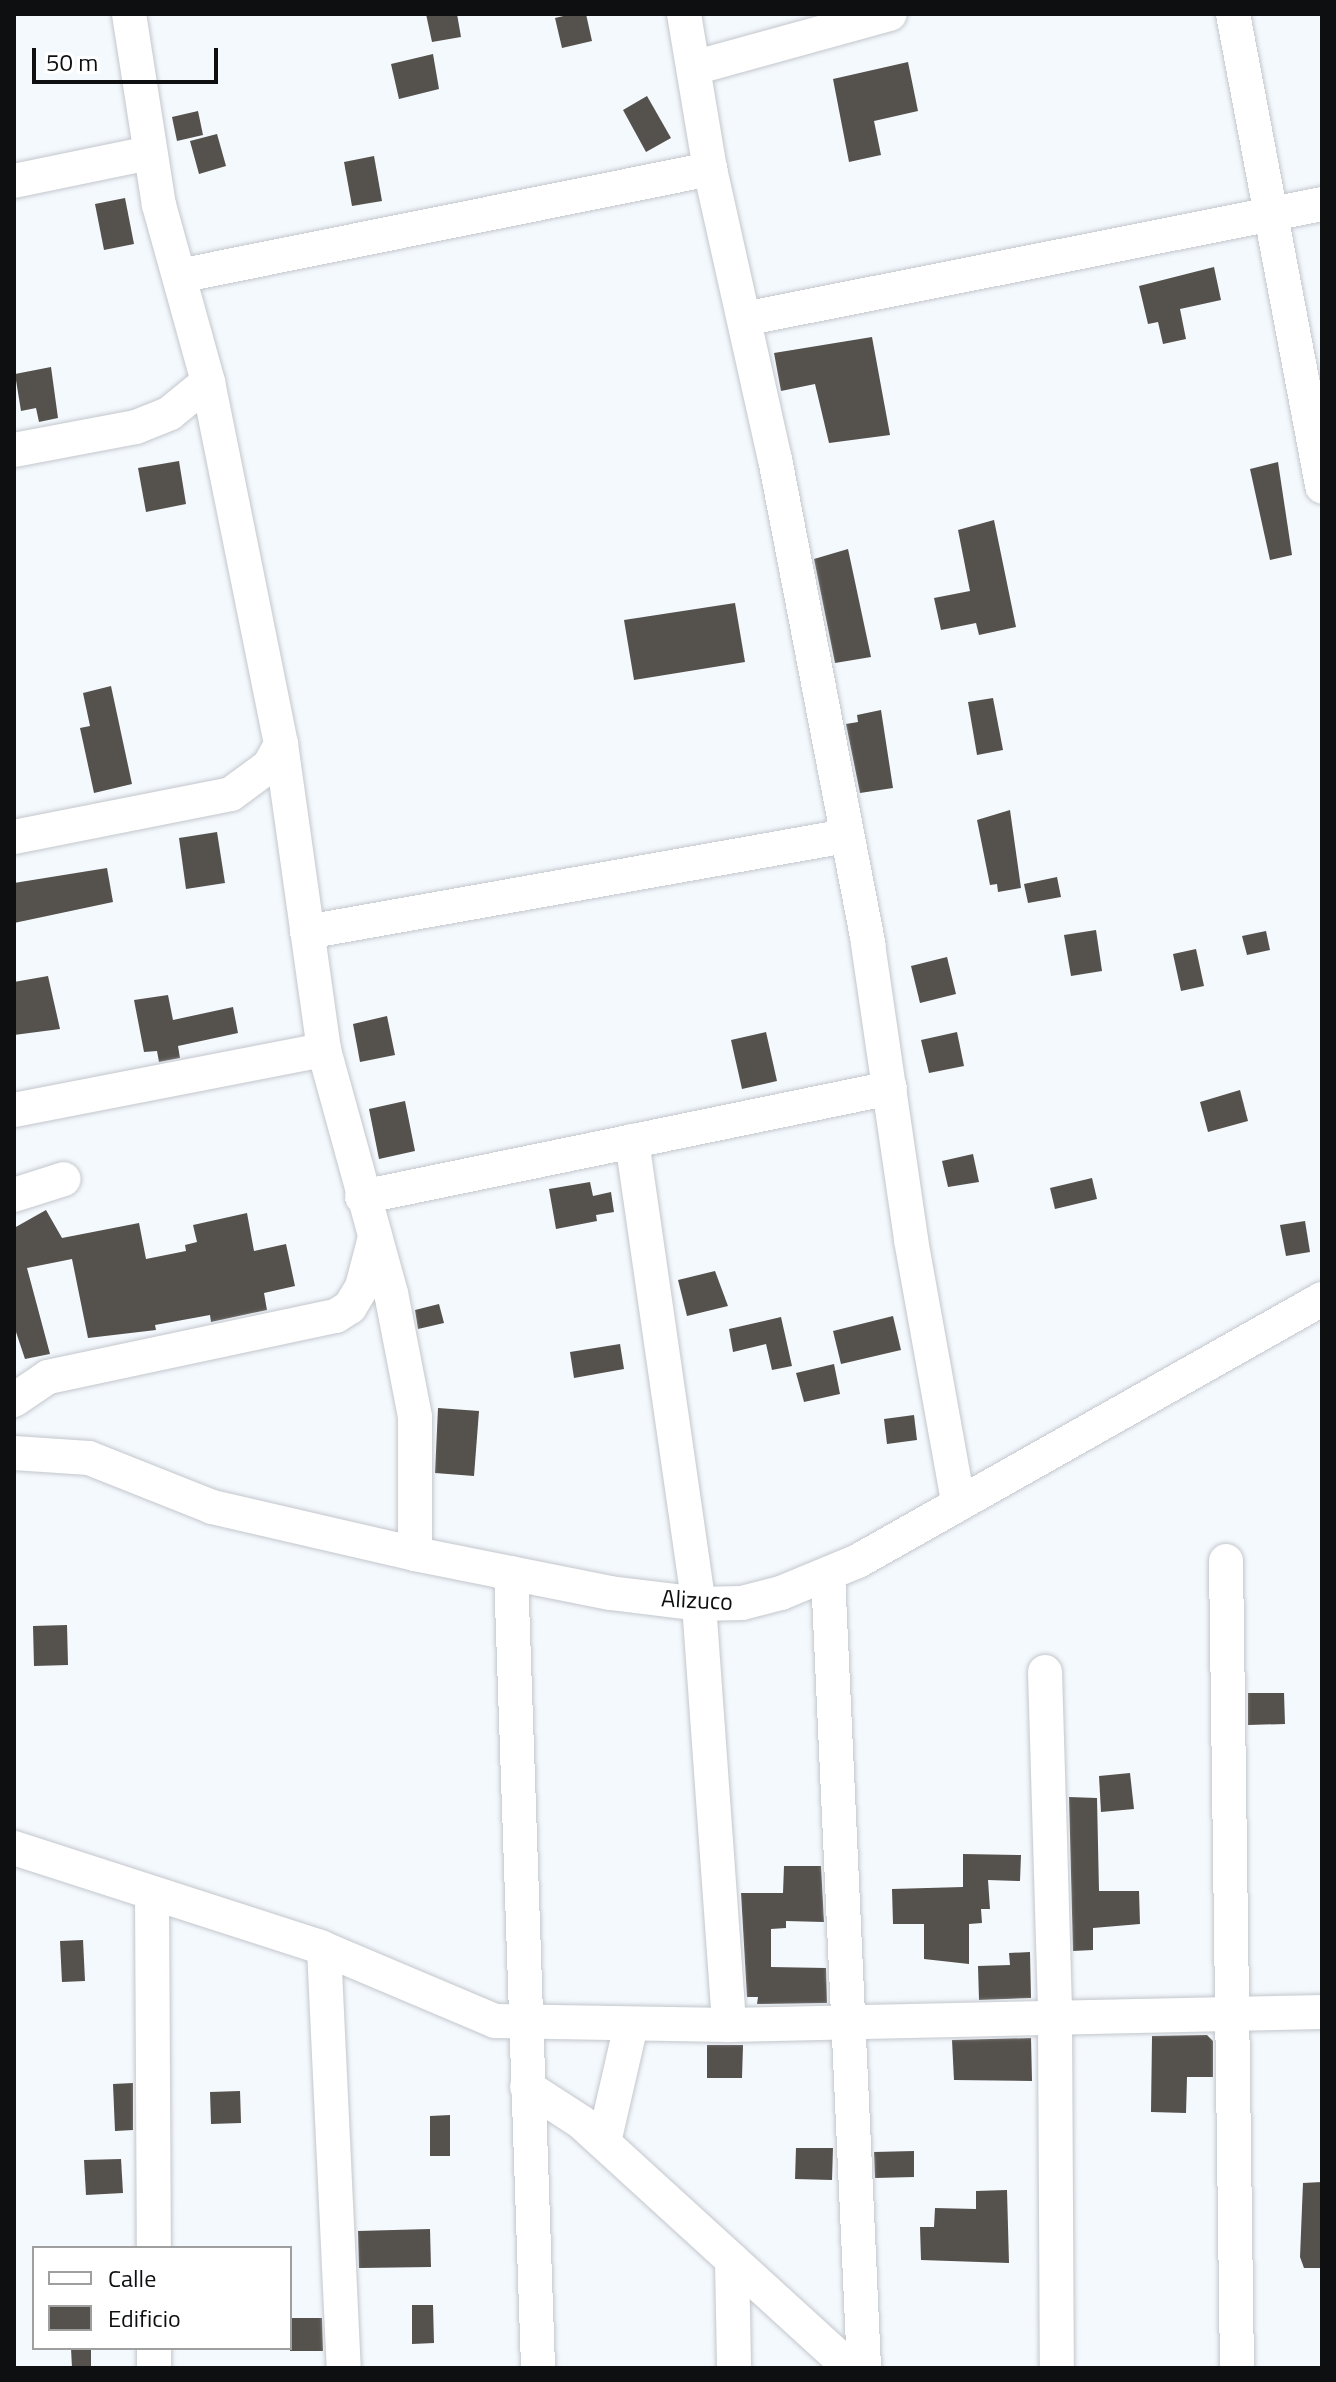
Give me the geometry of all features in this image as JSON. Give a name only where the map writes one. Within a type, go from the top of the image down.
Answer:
[{"type":"street","points":[[129,14],[149,153],[208,382],[281,744],[324,1050],[375,1237],[415,1417],[415,1554]]},
{"type":"street","points":[[684,14],[697,67],[710,169],[744,319],[846,836],[890,1088],[911,1240],[958,1501]]},
{"type":"street","points":[[697,67],[890,14]]},
{"type":"street","points":[[1233,14],[1322,487]]},
{"type":"street","points":[[14,181],[149,153]]},
{"type":"street","points":[[179,276],[710,169]]},
{"type":"street","points":[[744,319],[1322,204]]},
{"type":"street","points":[[14,450],[136,427],[181,406],[208,382]]},
{"type":"street","points":[[14,837],[231,794],[269,766],[281,744]]},
{"type":"street","points":[[307,932],[846,836]]},
{"type":"street","points":[[14,1110],[324,1050]]},
{"type":"street","points":[[362,1197],[890,1088]]},
{"type":"street","points":[[632,1141],[699,1604],[729,2025]]},
{"type":"street","points":[[14,1195],[64,1179]]},
{"type":"street","points":[[14,1400],[48,1377],[336,1316],[350,1307],[362,1287],[375,1237]]},
{"type":"street","name":"Alizuco","points":[[14,1453],[89,1458],[212,1507],[415,1554],[699,1604],[742,1603],[828,1574],[1322,1299]]},
{"type":"street","points":[[1226,1561],[1237,2368]]},
{"type":"street","points":[[511,1573],[538,2368]]},
{"type":"street","points":[[828,1574],[864,2368]]},
{"type":"street","points":[[1045,1672],[1055,2017],[1057,2368]]},
{"type":"street","points":[[14,1848],[324,1949],[462,2011],[525,2024],[729,2025],[848,2018],[1233,2017],[1322,2012]]},
{"type":"street","points":[[152,1893],[154,2246]]},
{"type":"street","points":[[324,1949],[344,2368]]},
{"type":"street","points":[[604,2142],[631,2025]]},
{"type":"street","points":[[527,2087],[604,2142],[850,2368]]},
{"type":"street","points":[[732,2260],[734,2368]]},
{"type":"building","points":[[426,14],[457,14],[461,37],[432,42]]},
{"type":"building","points":[[586,14],[592,41],[562,48],[555,18]]},
{"type":"building","points":[[433,54],[439,89],[399,99],[391,64]]},
{"type":"building","points":[[908,62],[918,111],[874,121],[881,155],[849,162],[833,79]]},
{"type":"building","points":[[647,96],[671,138],[646,152],[623,110]]},
{"type":"building","points":[[198,111],[203,135],[177,141],[172,117]]},
{"type":"building","points":[[217,134],[226,166],[199,174],[190,141]]},
{"type":"building","points":[[374,156],[382,201],[352,206],[344,162]]},
{"type":"building","points":[[125,198],[134,244],[104,250],[95,204]]},
{"type":"building","points":[[1214,267],[1221,300],[1180,309],[1186,339],[1163,344],[1158,322],[1148,324],[1139,286]]},
{"type":"building","points":[[872,337],[890,435],[829,443],[815,384],[781,391],[774,353]]},
{"type":"building","points":[[51,367],[58,418],[39,422],[36,408],[21,411],[15,374]]},
{"type":"building","points":[[179,461],[186,504],[146,512],[138,468]]},
{"type":"building","points":[[1278,462],[1292,555],[1270,560],[1250,469]]},
{"type":"building","points":[[994,520],[1016,627],[979,635],[976,623],[941,630],[934,598],[970,591],[958,530]]},
{"type":"building","points":[[848,549],[871,657],[835,663],[814,559]]},
{"type":"building","points":[[735,603],[745,662],[634,680],[624,620]]},
{"type":"building","points":[[111,686],[132,784],[94,793],[80,728],[90,726],[83,693]]},
{"type":"building","points":[[993,698],[1003,750],[977,755],[968,702]]},
{"type":"building","points":[[881,710],[893,788],[860,793],[846,724],[858,722],[857,715]]},
{"type":"building","points":[[1010,810],[1021,888],[998,892],[997,884],[990,885],[977,820]]},
{"type":"building","points":[[217,832],[225,883],[186,889],[179,838]]},
{"type":"building","points":[[107,868],[113,902],[14,923],[14,883]]},
{"type":"building","points":[[1057,877],[1061,897],[1028,903],[1024,884]]},
{"type":"building","points":[[1096,930],[1102,971],[1071,976],[1064,935]]},
{"type":"building","points":[[1266,931],[1270,950],[1247,955],[1242,936]]},
{"type":"building","points":[[1196,949],[1204,986],[1181,991],[1173,954]]},
{"type":"building","points":[[947,957],[956,994],[920,1003],[911,966]]},
{"type":"building","points":[[48,976],[60,1029],[14,1035],[14,982]]},
{"type":"building","points":[[168,995],[173,1020],[233,1007],[238,1033],[178,1046],[180,1058],[159,1062],[157,1051],[144,1052],[134,1000]]},
{"type":"building","points":[[387,1016],[395,1055],[360,1062],[353,1024]]},
{"type":"building","points":[[766,1032],[777,1081],[742,1089],[731,1040]]},
{"type":"building","points":[[957,1032],[964,1066],[929,1073],[921,1040]]},
{"type":"building","points":[[1240,1090],[1248,1121],[1208,1132],[1200,1102]]},
{"type":"building","points":[[405,1101],[415,1151],[379,1159],[369,1109]]},
{"type":"building","points":[[973,1154],[979,1182],[948,1187],[942,1161]]},
{"type":"building","points":[[1092,1178],[1097,1199],[1055,1209],[1050,1188]]},
{"type":"building","points":[[590,1182],[593,1196],[611,1192],[614,1212],[596,1215],[597,1221],[556,1229],[549,1189]]},
{"type":"building","points":[[46,1210],[62,1238],[139,1223],[146,1259],[186,1251],[185,1245],[197,1242],[193,1225],[247,1213],[254,1251],[286,1244],[295,1286],[264,1293],[267,1310],[211,1322],[210,1315],[155,1325],[156,1330],[88,1338],[72,1259],[27,1268],[50,1354],[25,1359],[14,1326],[14,1228]]},
{"type":"building","points":[[1305,1221],[1310,1252],[1286,1256],[1280,1225]]},
{"type":"building","points":[[715,1271],[728,1306],[687,1316],[678,1280]]},
{"type":"building","points":[[439,1304],[444,1323],[418,1329],[415,1310]]},
{"type":"building","points":[[893,1316],[901,1350],[841,1364],[833,1331]]},
{"type":"building","points":[[781,1317],[792,1366],[772,1370],[766,1344],[733,1352],[729,1329]]},
{"type":"building","points":[[620,1344],[624,1369],[574,1378],[570,1352]]},
{"type":"building","points":[[834,1364],[840,1394],[804,1402],[796,1373]]},
{"type":"building","points":[[438,1408],[479,1411],[474,1476],[435,1473]]},
{"type":"building","points":[[914,1415],[917,1440],[887,1444],[884,1419]]},
{"type":"building","points":[[67,1625],[68,1665],[34,1666],[33,1626]]},
{"type":"building","points":[[1248,1693],[1284,1693],[1285,1724],[1248,1725]]},
{"type":"building","points":[[1130,1773],[1134,1809],[1101,1812],[1099,1776]]},
{"type":"building","points":[[1069,1797],[1097,1798],[1099,1891],[1139,1891],[1140,1924],[1093,1928],[1093,1950],[1073,1951]]},
{"type":"building","points":[[963,1854],[1021,1855],[1020,1881],[988,1880],[990,1909],[981,1909],[982,1923],[969,1924],[969,1964],[924,1959],[924,1924],[893,1924],[892,1889],[963,1887]]},
{"type":"building","points":[[784,1866],[821,1866],[824,1922],[786,1921],[786,1928],[771,1929],[771,1967],[826,1968],[827,2003],[757,2004],[758,1997],[747,1997],[741,1893],[783,1893]]},
{"type":"building","points":[[83,1940],[85,1981],[62,1982],[60,1941]]},
{"type":"building","points":[[1030,1952],[1031,1998],[979,2000],[978,1966],[1010,1965],[1009,1953]]},
{"type":"building","points":[[1207,2035],[1213,2041],[1213,2077],[1187,2077],[1186,2113],[1151,2112],[1152,2036]]},
{"type":"building","points":[[1031,2038],[1032,2081],[954,2080],[952,2040]]},
{"type":"building","points":[[707,2045],[743,2045],[742,2078],[707,2078]]},
{"type":"building","points":[[133,2083],[133,2130],[115,2131],[113,2084]]},
{"type":"building","points":[[240,2091],[241,2123],[211,2124],[210,2092]]},
{"type":"building","points":[[450,2115],[450,2156],[430,2156],[430,2116]]},
{"type":"building","points":[[796,2148],[833,2148],[832,2180],[795,2179]]},
{"type":"building","points":[[914,2151],[914,2177],[875,2178],[874,2152]]},
{"type":"building","points":[[121,2159],[123,2193],[86,2195],[84,2160]]},
{"type":"building","points":[[1322,2182],[1322,2268],[1304,2268],[1300,2257],[1303,2183]]},
{"type":"building","points":[[1007,2190],[1009,2263],[921,2260],[920,2227],[934,2227],[935,2208],[976,2209],[976,2191]]},
{"type":"building","points":[[430,2229],[431,2267],[359,2268],[358,2231]]},
{"type":"building","points":[[412,2305],[433,2305],[434,2343],[412,2344]]},
{"type":"building","points":[[292,2318],[322,2318],[323,2351],[290,2351]]},
{"type":"building","points":[[71,2350],[91,2350],[91,2368],[72,2368]]}]
